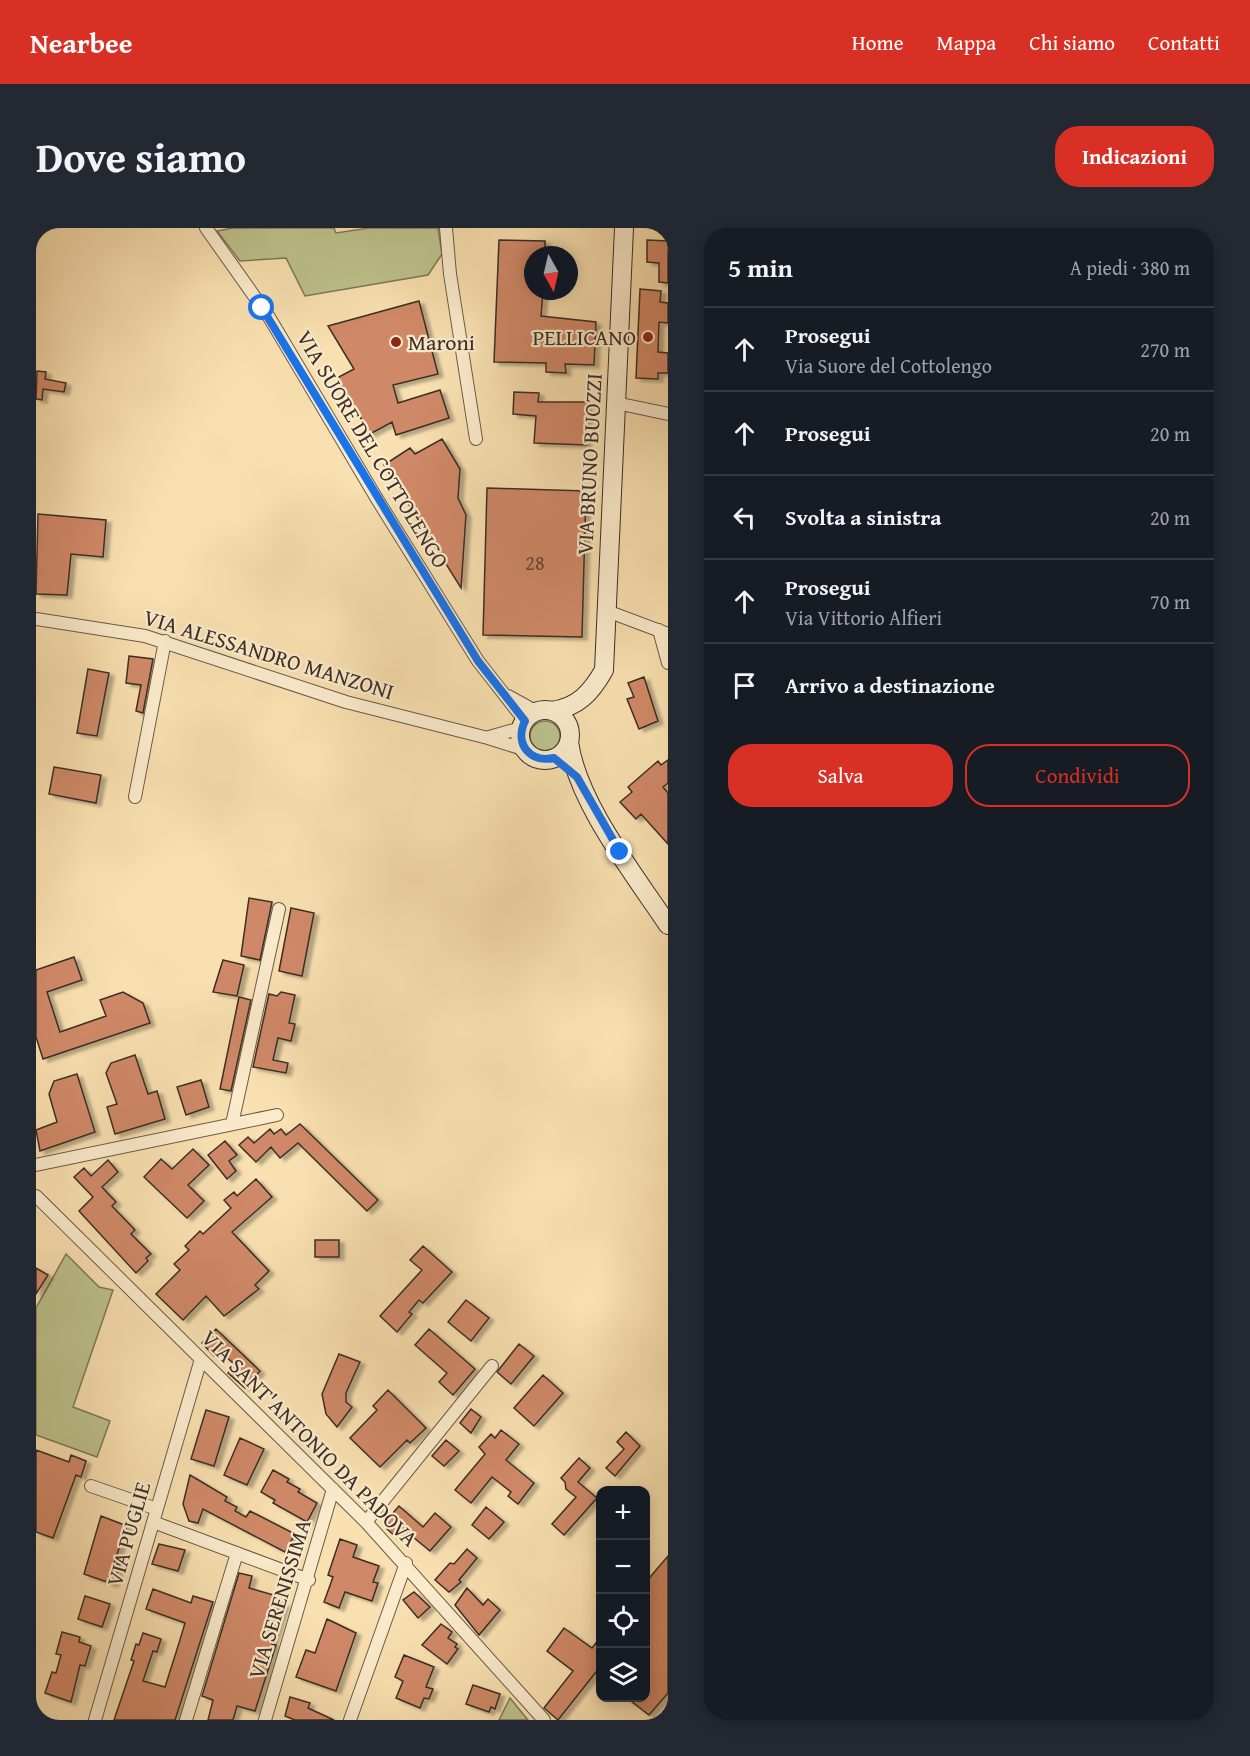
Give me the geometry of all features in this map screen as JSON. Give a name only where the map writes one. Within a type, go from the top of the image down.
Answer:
[{"type":"street","name":"VIA SUORE DEL COTTOLENGO","points":[[206,228],[269,317],[377,500],[478,661],[502,693],[534,718]]},
{"type":"street","points":[[446,228],[450,274],[476,439]]},
{"type":"street","name":"VIA BRUNO BUOZZI","points":[[570,738],[586,696],[604,670],[624,228]]},
{"type":"street","points":[[616,403],[668,414]]},
{"type":"street","points":[[607,611],[663,632],[668,663]]},
{"type":"street","name":"VIA ALESSANDRO MANZONI","points":[[36,619],[125,631],[165,641],[346,702],[488,738],[526,750]]},
{"type":"street","points":[[135,797],[165,641]]},
{"type":"street","name":"VIA BRUNO BUOZZI","points":[[534,718],[574,705],[586,696]]},
{"type":"street","points":[[570,738],[561,754],[554,758],[538,759],[522,744],[534,718],[565,720],[570,738],[577,777],[620,852],[668,925]]},
{"type":"street","name":"VIA ALESSANDRO MANZONI","points":[[488,738],[512,733],[534,718]]},
{"type":"street","points":[[554,758],[577,777]]},
{"type":"street","points":[[232,1124],[279,909]]},
{"type":"street","points":[[36,1165],[278,1115]]},
{"type":"street","name":"VIA SANT'ANTONIO DA PADOVA","points":[[36,1196],[406,1563],[544,1720]]},
{"type":"street","name":"VIA PUGLIE","points":[[95,1720],[201,1359]]},
{"type":"street","points":[[366,1522],[492,1366]]},
{"type":"street","points":[[92,1486],[157,1509]]},
{"type":"street","name":"VIA SERENISSIMA","points":[[265,1720],[309,1580],[333,1489]]},
{"type":"street","points":[[153,1522],[309,1580]]},
{"type":"street","points":[[186,1720],[237,1553]]},
{"type":"street","points":[[350,1720],[406,1563]]},
{"type":"green space","points":[[233,228],[334,228],[336,233],[369,228],[438,228],[442,254],[428,275],[305,296],[286,258],[240,261],[217,231]]},
{"type":"green space","points":[[545,721],[555,726],[560,736],[555,746],[545,751],[535,746],[530,736],[535,726]]},
{"type":"green space","points":[[66,1254],[99,1287],[113,1290],[73,1407],[110,1421],[97,1457],[36,1435],[36,1308]]},
{"type":"green space","points":[[510,1698],[528,1720],[499,1720]]},
{"type":"building","points":[[499,240],[545,241],[545,246],[524,246],[524,300],[542,300],[541,316],[596,322],[594,365],[565,364],[566,373],[546,372],[546,363],[494,362]]},
{"type":"building","name":"PELLICANO","points":[[647,240],[668,241],[668,283],[659,282],[659,263],[647,262]]},
{"type":"building","name":"PELLICANO","points":[[640,289],[661,291],[660,302],[668,303],[668,323],[659,322],[658,352],[668,353],[668,373],[658,373],[658,379],[636,378]]},
{"type":"building","points":[[419,301],[438,374],[393,385],[398,403],[440,390],[449,418],[396,435],[392,422],[370,434],[337,378],[354,369],[328,326]]},
{"type":"building","points":[[37,371],[46,372],[45,379],[66,383],[64,392],[43,389],[42,400],[36,399]]},
{"type":"building","points":[[514,392],[539,393],[538,402],[587,402],[586,445],[534,443],[536,416],[513,414]]},
{"type":"building","points":[[442,439],[460,469],[458,498],[466,515],[461,588],[384,465],[410,448],[415,454]]},
{"type":"building","points":[[487,488],[586,491],[582,637],[483,635]]},
{"type":"building","points":[[38,514],[106,520],[103,557],[71,554],[67,595],[36,594]]},
{"type":"building","points":[[129,656],[153,659],[143,713],[136,711],[141,685],[126,683]]},
{"type":"building","points":[[88,669],[109,673],[97,736],[77,733]]},
{"type":"building","points":[[644,677],[658,721],[639,729],[627,699],[634,697],[628,683]]},
{"type":"building","points":[[668,760],[668,783],[663,787],[668,793],[668,844],[641,814],[636,819],[620,802],[632,792],[628,787],[658,761],[661,765]]},
{"type":"building","points":[[54,767],[101,775],[96,803],[49,794]]},
{"type":"building","points":[[249,898],[272,902],[260,960],[241,956]]},
{"type":"building","points":[[291,908],[314,913],[302,976],[279,971]]},
{"type":"building","points":[[74,957],[82,980],[47,992],[60,1032],[106,1016],[100,1000],[123,992],[143,1003],[150,1023],[43,1059],[36,1037],[36,970]]},
{"type":"building","points":[[223,960],[244,965],[237,996],[213,992]]},
{"type":"building","points":[[281,992],[295,995],[289,1023],[295,1024],[291,1041],[278,1038],[273,1060],[288,1063],[286,1073],[253,1067],[269,994],[277,996]]},
{"type":"building","points":[[239,997],[251,1000],[231,1091],[220,1089]]},
{"type":"building","points":[[135,1055],[148,1094],[157,1091],[165,1119],[115,1134],[107,1107],[117,1104],[106,1073],[111,1063]]},
{"type":"building","points":[[77,1074],[95,1132],[40,1151],[36,1130],[57,1122],[49,1094],[54,1081]]},
{"type":"building","points":[[201,1080],[209,1107],[186,1115],[177,1087]]},
{"type":"building","points":[[300,1124],[378,1200],[367,1211],[298,1143],[280,1158],[271,1147],[256,1162],[239,1145],[248,1137],[254,1143],[270,1129],[274,1134],[281,1129],[286,1135]]},
{"type":"building","points":[[225,1141],[237,1155],[229,1161],[236,1171],[227,1179],[208,1155]]},
{"type":"building","points":[[193,1149],[209,1165],[188,1185],[204,1201],[187,1218],[144,1177],[161,1159],[172,1169]]},
{"type":"building","points":[[108,1160],[118,1172],[102,1187],[116,1202],[112,1206],[135,1230],[131,1234],[151,1254],[146,1258],[148,1261],[136,1273],[79,1211],[93,1197],[74,1177],[84,1168],[91,1176]]},
{"type":"building","points":[[256,1179],[272,1197],[232,1232],[269,1271],[255,1285],[259,1289],[224,1316],[206,1296],[183,1320],[156,1294],[180,1270],[174,1264],[189,1250],[185,1246],[200,1231],[203,1234],[231,1208],[224,1200],[234,1192],[237,1196]]},
{"type":"building","points":[[315,1240],[339,1240],[339,1257],[315,1257]]},
{"type":"building","points":[[423,1246],[452,1272],[423,1303],[419,1300],[409,1312],[412,1314],[397,1332],[380,1316],[422,1270],[410,1260]]},
{"type":"building","points":[[36,1268],[48,1275],[36,1294]]},
{"type":"building","points":[[466,1300],[489,1318],[471,1341],[448,1322]]},
{"type":"building","points":[[216,1329],[260,1371],[245,1388],[228,1373],[235,1365],[220,1351],[214,1356],[202,1343]]},
{"type":"building","points":[[429,1329],[475,1369],[453,1395],[439,1382],[447,1373],[415,1345]]},
{"type":"building","points":[[519,1344],[534,1356],[511,1384],[497,1372]]},
{"type":"building","points":[[339,1354],[360,1362],[346,1393],[346,1402],[352,1407],[337,1427],[326,1414],[322,1394]]},
{"type":"building","points":[[543,1375],[563,1393],[534,1426],[514,1408]]},
{"type":"building","points":[[388,1390],[426,1428],[410,1443],[407,1440],[380,1467],[350,1438],[377,1410],[373,1406]]},
{"type":"building","points":[[471,1409],[481,1417],[471,1433],[460,1423]]},
{"type":"building","points":[[206,1410],[229,1417],[214,1466],[191,1459]]},
{"type":"building","points":[[501,1430],[519,1444],[506,1460],[534,1483],[518,1504],[508,1496],[511,1492],[492,1477],[471,1503],[455,1490],[485,1454],[479,1447],[491,1434],[495,1438]]},
{"type":"building","points":[[626,1432],[640,1446],[615,1476],[606,1468],[624,1449],[617,1442]]},
{"type":"building","points":[[240,1438],[264,1449],[247,1485],[224,1475]]},
{"type":"building","points":[[446,1440],[459,1451],[444,1466],[432,1456]]},
{"type":"building","points":[[36,1450],[69,1462],[71,1455],[86,1461],[81,1477],[76,1475],[53,1538],[36,1532]]},
{"type":"building","points":[[579,1458],[590,1468],[578,1482],[596,1497],[564,1535],[552,1524],[576,1497],[566,1489],[565,1482],[561,1478]]},
{"type":"building","points":[[273,1470],[289,1479],[287,1482],[300,1489],[298,1492],[317,1503],[307,1522],[273,1503],[275,1500],[261,1492]]},
{"type":"building","points":[[190,1475],[227,1497],[225,1501],[237,1507],[235,1511],[246,1517],[250,1511],[295,1534],[285,1552],[203,1509],[198,1523],[189,1521],[183,1504]]},
{"type":"building","points":[[399,1506],[423,1527],[435,1513],[451,1527],[430,1551],[402,1528],[395,1536],[387,1529],[391,1525],[386,1521]]},
{"type":"building","points":[[486,1507],[504,1522],[489,1539],[472,1525]]},
{"type":"building","points":[[101,1516],[127,1526],[114,1563],[120,1565],[113,1584],[84,1574]]},
{"type":"building","points":[[340,1539],[357,1545],[353,1557],[379,1566],[373,1582],[378,1583],[372,1601],[345,1592],[339,1608],[324,1602],[333,1577],[328,1575]]},
{"type":"building","points":[[159,1544],[185,1550],[178,1571],[152,1564]]},
{"type":"building","points":[[467,1549],[477,1558],[459,1580],[461,1582],[449,1592],[435,1580]]},
{"type":"building","points":[[668,1556],[668,1693],[649,1715],[632,1702],[650,1702],[650,1577]]},
{"type":"building","points":[[239,1573],[252,1576],[249,1588],[277,1596],[276,1602],[284,1604],[272,1644],[276,1645],[255,1711],[237,1706],[233,1720],[208,1720],[213,1700],[202,1696]]},
{"type":"building","points":[[467,1588],[483,1605],[488,1599],[500,1610],[479,1635],[455,1605]]},
{"type":"building","points":[[153,1589],[191,1603],[193,1596],[213,1602],[175,1720],[114,1720],[134,1661],[131,1660],[136,1644],[139,1645],[143,1633],[161,1639],[157,1652],[153,1651],[143,1681],[165,1687],[185,1623],[146,1609]]},
{"type":"building","points":[[414,1592],[430,1607],[418,1618],[403,1600]]},
{"type":"building","points":[[85,1596],[110,1604],[102,1627],[78,1619]]},
{"type":"building","points":[[327,1619],[356,1633],[336,1691],[296,1677],[306,1650],[315,1653]]},
{"type":"building","points":[[441,1624],[452,1632],[448,1638],[457,1644],[455,1647],[458,1649],[447,1664],[422,1645]]},
{"type":"building","points":[[564,1628],[592,1648],[596,1643],[596,1672],[558,1720],[544,1708],[573,1671],[547,1651]]},
{"type":"building","points":[[62,1632],[80,1637],[79,1642],[91,1646],[85,1666],[80,1665],[71,1702],[45,1693],[52,1672],[56,1673],[61,1655],[56,1654]]},
{"type":"building","points":[[404,1655],[434,1667],[426,1687],[433,1689],[429,1699],[424,1698],[420,1708],[396,1698],[403,1681],[395,1677]]},
{"type":"building","points":[[473,1685],[500,1694],[495,1709],[491,1707],[489,1712],[466,1704]]},
{"type":"building","points":[[290,1697],[310,1703],[308,1708],[334,1720],[295,1720],[285,1716]]},
{"type":"place","name":"PELLICANO","points":[[648,337]]},
{"type":"place","name":"Maroni","points":[[396,342]]},
{"type":"route","points":[[262,308],[377,500],[478,661],[525,721],[521,728],[522,744],[531,756],[546,760],[554,758],[577,777],[620,852]]}]
